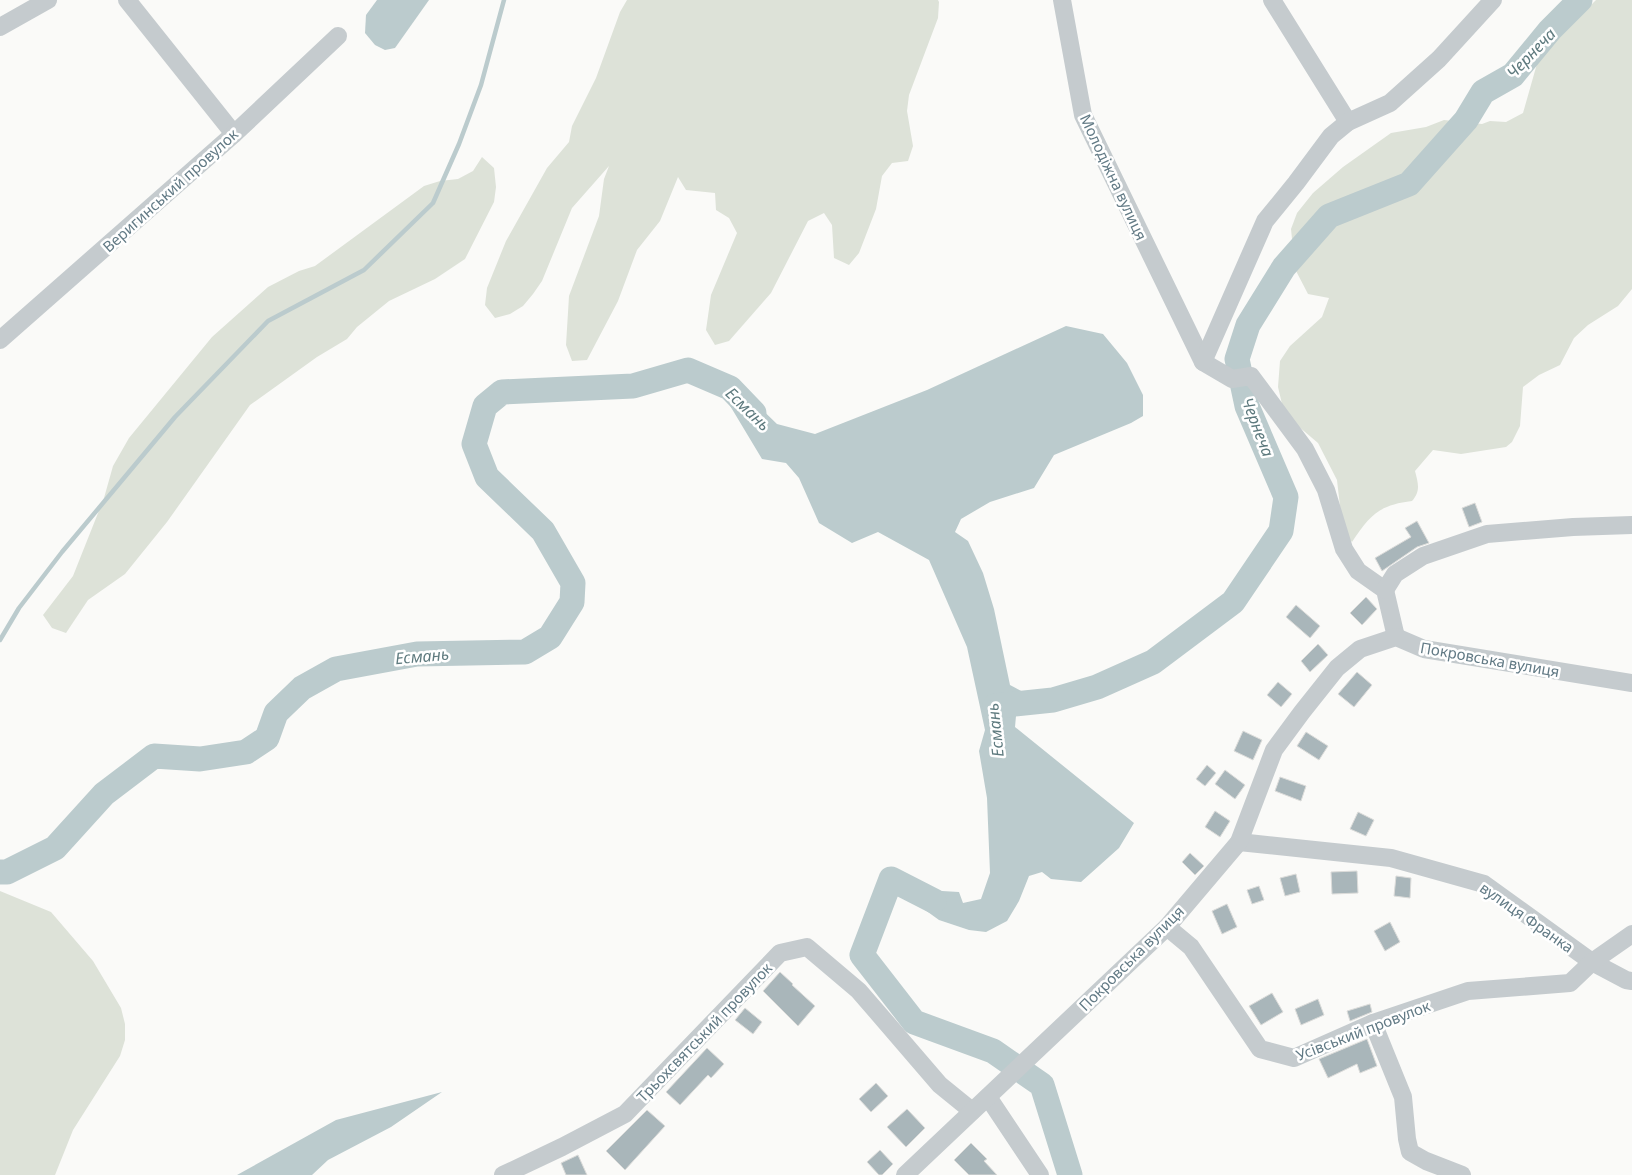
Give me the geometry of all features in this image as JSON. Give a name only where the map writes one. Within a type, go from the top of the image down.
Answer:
[{"type":"street","points":[[0,27],[48,0]]},
{"type":"street","points":[[127,0],[234,134]]},
{"type":"street","name":"Молодіжна вулиця","points":[[1062,0],[1083,115],[1203,362]]},
{"type":"street","points":[[1272,0],[1348,122]]},
{"type":"street","points":[[1396,638],[1385,590],[1358,571],[1344,549],[1326,490],[1305,449],[1251,376],[1232,379],[1203,362],[1265,221],[1331,136],[1348,122],[1390,103],[1439,59],[1493,0]]},
{"type":"street","name":"Веригинський провулок","points":[[0,340],[234,134],[338,36]]},
{"type":"street","points":[[1385,590],[1395,574],[1423,556],[1486,534],[1573,526],[1632,525]]},
{"type":"street","name":"Покровська вулиця","points":[[905,1175],[1167,927],[1239,842],[1274,750],[1337,668],[1360,649],[1396,638],[1424,649],[1632,683]]},
{"type":"street","name":"вулиця Франка","points":[[1239,842],[1391,858],[1484,884],[1592,962],[1626,980],[1632,981]]},
{"type":"street","name":"Усівський провулок","points":[[1167,927],[1191,947],[1260,1049],[1294,1058],[1373,1023],[1468,991],[1570,983],[1592,962],[1632,934]]},
{"type":"street","name":"Трьохсвятський провулок","points":[[503,1175],[562,1148],[625,1114],[780,953],[807,947],[859,991],[940,1085],[972,1110]]},
{"type":"street","points":[[1373,1023],[1403,1097],[1410,1152],[1426,1161],[1462,1175]]},
{"type":"street","points":[[993,1092],[1040,1175]]},
{"type":"shaded area","points":[[627,0],[938,0],[939,2],[938,18],[909,95],[907,111],[913,146],[908,161],[892,163],[882,176],[876,209],[859,253],[849,265],[834,258],[832,225],[824,213],[808,221],[771,293],[729,341],[715,345],[706,330],[711,295],[737,233],[729,218],[716,210],[715,193],[686,190],[678,177],[660,221],[637,250],[618,301],[587,360],[572,361],[566,345],[569,296],[599,216],[604,179],[609,166],[572,208],[542,281],[523,306],[510,314],[495,318],[485,305],[487,288],[506,241],[547,168],[569,142],[572,126],[596,78],[620,12]]},
{"type":"shaded area","points":[[1596,0],[1632,0],[1632,289],[1618,306],[1588,325],[1574,338],[1560,365],[1539,375],[1523,387],[1520,426],[1512,442],[1506,447],[1461,454],[1433,450],[1415,471],[1418,490],[1412,501],[1391,505],[1376,513],[1364,525],[1352,542],[1343,533],[1337,480],[1318,443],[1298,426],[1282,404],[1278,387],[1280,361],[1290,346],[1322,317],[1329,298],[1308,294],[1295,269],[1291,229],[1297,213],[1313,193],[1343,167],[1391,133],[1426,127],[1444,120],[1482,124],[1490,121],[1506,122],[1523,113],[1548,25],[1592,4]]},
{"type":"shaded area","points":[[482,157],[494,168],[496,187],[494,202],[465,259],[435,279],[389,301],[357,327],[347,339],[317,357],[250,405],[167,522],[125,574],[88,600],[66,633],[52,628],[43,615],[73,576],[104,498],[113,466],[129,438],[212,337],[268,287],[299,271],[315,266],[424,186],[440,181],[458,179],[473,171]]},
{"type":"shaded area","points":[[0,891],[51,912],[93,961],[121,1008],[125,1024],[125,1040],[120,1056],[73,1130],[55,1175],[0,1175]]},
{"type":"water","points":[[377,0],[429,0],[395,48],[385,50],[375,45],[365,33],[366,15]]},
{"type":"water","points":[[1066,326],[1103,334],[1127,363],[1143,395],[1143,416],[1131,423],[1054,455],[1034,488],[990,502],[961,519],[955,532],[968,541],[983,573],[994,609],[1010,685],[1029,695],[1017,705],[1015,727],[1134,823],[1119,848],[1081,882],[1051,879],[1042,872],[1029,876],[1019,901],[1007,921],[986,932],[969,930],[939,920],[921,907],[904,886],[925,890],[959,892],[963,903],[981,899],[990,873],[987,798],[979,751],[985,730],[967,647],[929,560],[878,532],[852,543],[819,523],[799,478],[786,463],[762,459],[726,399],[730,388],[751,399],[777,424],[815,434],[927,390]]},
{"type":"water","points":[[442,1092],[391,1127],[328,1160],[312,1175],[237,1175],[336,1120]]},
{"type":"building","points":[[1475,503],[1482,522],[1469,527],[1462,508]]},
{"type":"building","points":[[1417,521],[1429,543],[1417,547],[1382,571],[1375,558],[1411,537],[1405,528]]},
{"type":"building","points":[[1366,597],[1377,609],[1362,625],[1350,613]]},
{"type":"building","points":[[1296,605],[1320,626],[1310,638],[1286,617]]},
{"type":"building","points":[[1318,644],[1328,655],[1310,672],[1301,661]]},
{"type":"building","points":[[1357,672],[1372,685],[1354,707],[1338,694]]},
{"type":"building","points":[[1278,682],[1292,694],[1281,707],[1267,695]]},
{"type":"building","points":[[1243,731],[1262,740],[1253,760],[1234,751]]},
{"type":"building","points":[[1306,732],[1328,746],[1319,760],[1297,746]]},
{"type":"building","points":[[1207,765],[1216,773],[1205,786],[1196,779]]},
{"type":"building","points":[[1225,770],[1245,785],[1235,799],[1215,784]]},
{"type":"building","points":[[1280,777],[1306,786],[1301,801],[1275,791]]},
{"type":"building","points":[[1215,811],[1230,821],[1220,837],[1205,827]]},
{"type":"building","points":[[1358,812],[1374,820],[1366,836],[1350,829]]},
{"type":"building","points":[[1190,853],[1204,866],[1195,875],[1182,862]]},
{"type":"building","points":[[1357,871],[1358,893],[1332,894],[1331,872]]},
{"type":"building","points":[[1296,874],[1300,892],[1285,896],[1280,878]]},
{"type":"building","points":[[1396,876],[1411,878],[1410,898],[1394,896]]},
{"type":"building","points":[[1259,886],[1264,900],[1252,904],[1247,890]]},
{"type":"building","points":[[1227,904],[1237,927],[1222,934],[1212,911]]},
{"type":"building","points":[[1390,922],[1400,942],[1385,951],[1374,931]]},
{"type":"building","points":[[780,972],[815,1006],[798,1026],[763,991]]},
{"type":"building","points":[[1272,993],[1283,1012],[1261,1025],[1249,1006]]},
{"type":"building","points":[[1318,999],[1324,1015],[1301,1025],[1295,1009]]},
{"type":"building","points":[[1370,1004],[1372,1012],[1350,1021],[1347,1011]]},
{"type":"building","points":[[745,1008],[762,1022],[753,1034],[735,1020]]},
{"type":"building","points":[[1367,1039],[1377,1066],[1360,1073],[1357,1064],[1328,1078],[1319,1059]]},
{"type":"building","points":[[707,1048],[724,1064],[711,1078],[708,1075],[680,1105],[666,1092]]},
{"type":"building","points":[[876,1083],[888,1096],[871,1112],[859,1099]]},
{"type":"building","points":[[907,1109],[925,1128],[906,1147],[887,1127]]},
{"type":"building","points":[[647,1110],[665,1126],[625,1170],[606,1151]]},
{"type":"building","points":[[971,1143],[987,1159],[984,1161],[997,1175],[969,1175],[954,1160]]},
{"type":"building","points":[[880,1150],[893,1164],[882,1175],[879,1175],[867,1162]]},
{"type":"building","points":[[578,1155],[587,1175],[566,1175],[561,1163]]},
{"type":"waterway","points":[[0,640],[19,608],[62,552],[175,417],[268,321],[364,270],[433,203],[459,144],[481,85],[504,0]]},
{"type":"waterway","name":"Чернеча","points":[[995,706],[1053,700],[1097,687],[1153,662],[1233,602],[1281,531],[1286,497],[1247,406],[1237,359],[1248,325],[1284,267],[1329,216],[1409,184],[1466,120],[1483,92],[1513,75],[1550,30],[1580,0]]},
{"type":"waterway","name":"Есмань","points":[[0,872],[7,872],[55,848],[104,794],[154,756],[200,759],[246,752],[267,738],[276,713],[302,688],[336,669],[417,654],[525,652],[550,637],[572,602],[573,583],[543,531],[487,477],[474,444],[485,406],[502,392],[633,386],[688,370],[730,388],[754,413]]},
{"type":"waterway","name":"Есмань","points":[[934,901],[891,879],[862,955],[914,1022],[993,1051],[1042,1085],[1070,1175]]}]
